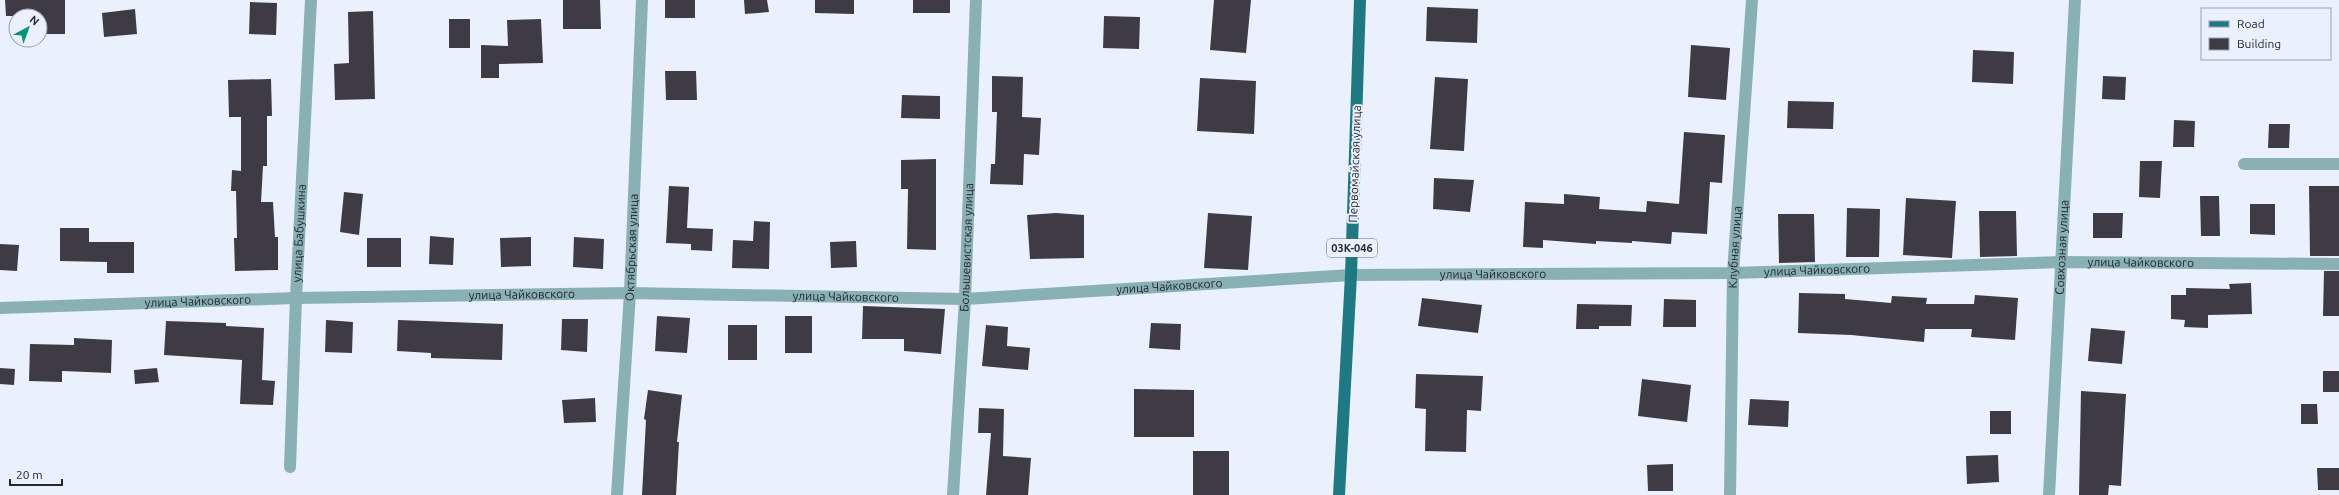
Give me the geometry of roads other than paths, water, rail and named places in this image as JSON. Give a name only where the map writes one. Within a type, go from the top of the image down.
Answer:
[{"type":"main road","name":"Первомайская улица","points":[[1339,495],[1351,275],[1360,0]]},
{"type":"street","name":"улица Бабушкина","points":[[290,467],[296,298],[311,0]]},
{"type":"street","name":"Октябрьская улица","points":[[617,495],[630,293],[642,0]]},
{"type":"street","name":"Большевистская улица","points":[[952,495],[965,299],[976,0]]},
{"type":"street","name":"Клубная улица","points":[[1730,495],[1733,274],[1752,0]]},
{"type":"street","name":"Совхозная улица","points":[[2049,495],[2075,0]]},
{"type":"street","points":[[2244,164],[2339,164]]},
{"type":"street","name":"улица Чайковского","points":[[0,308],[296,298],[630,293],[965,299],[1351,275],[1733,274],[2062,262],[2339,264]]}]
